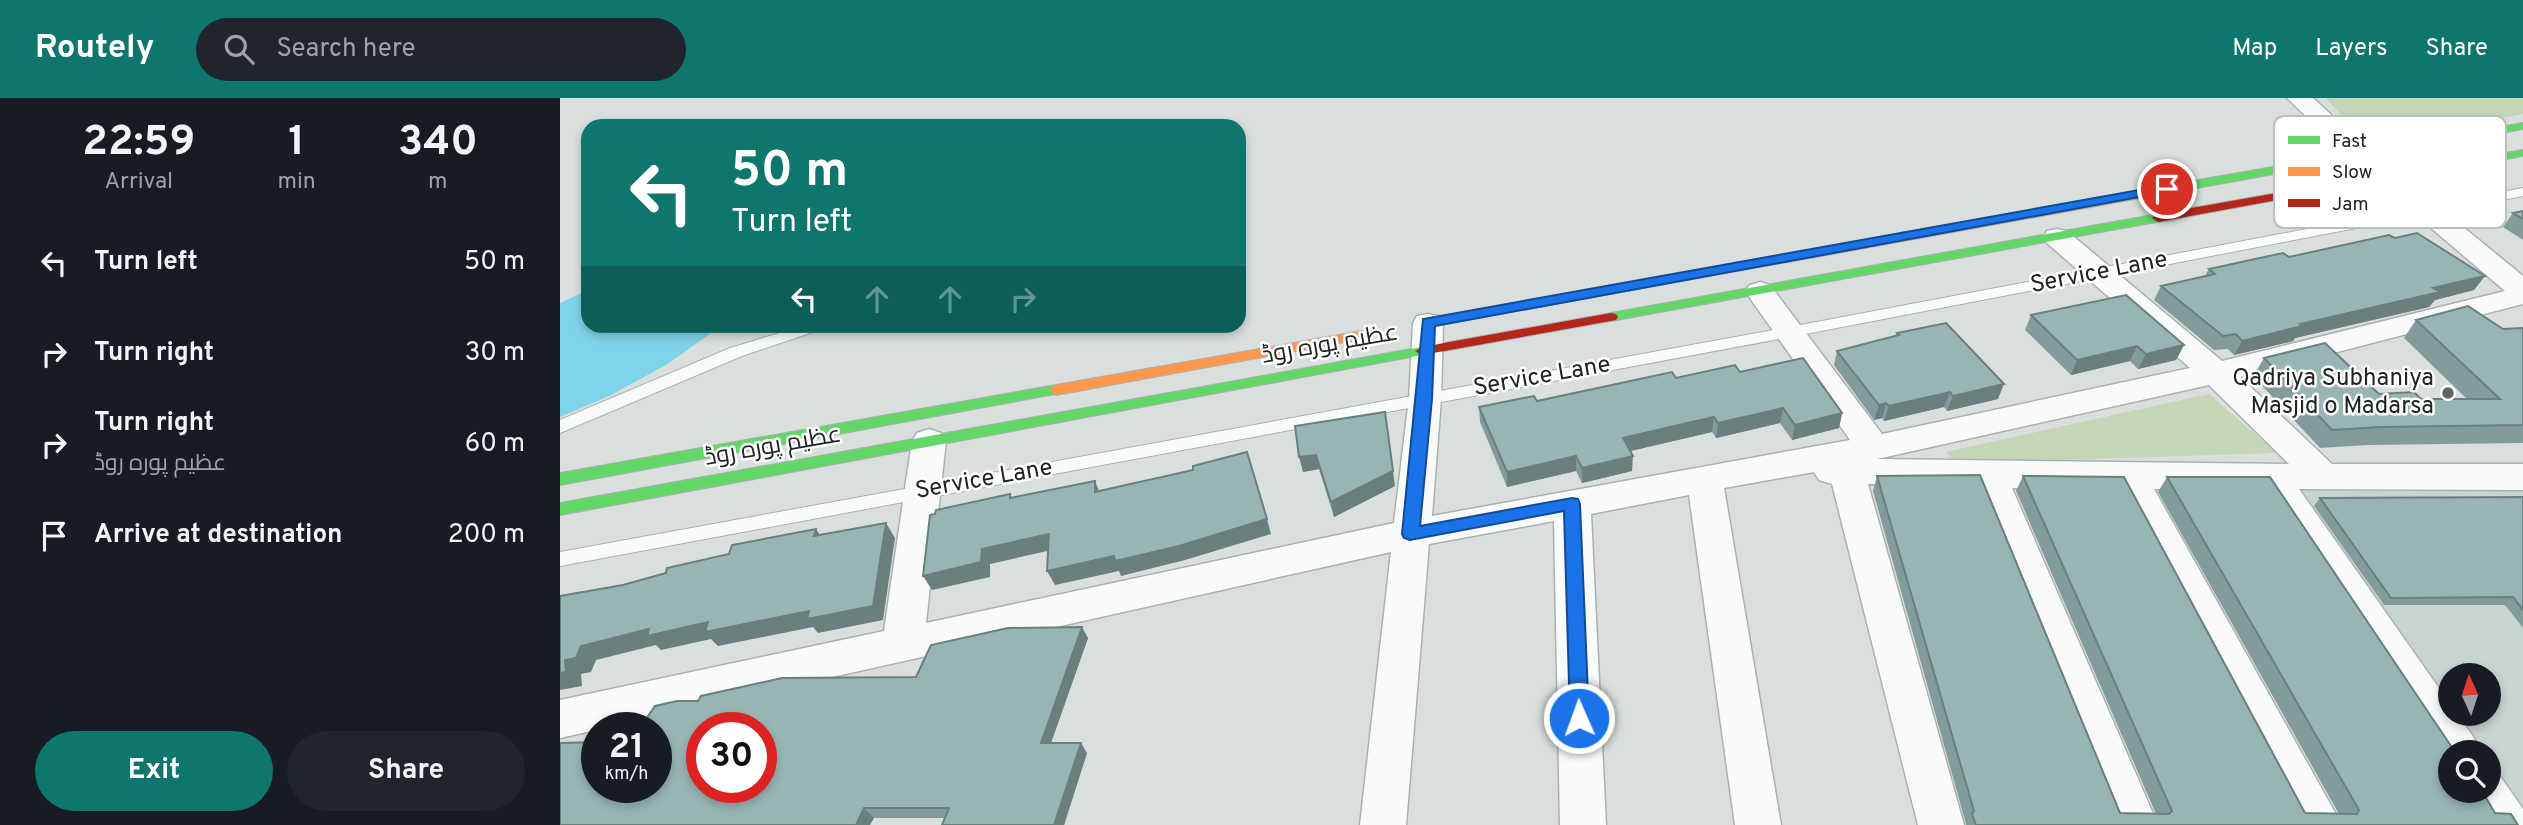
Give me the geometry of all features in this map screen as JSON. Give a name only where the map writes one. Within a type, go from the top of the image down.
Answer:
[{"type":"main road","name":"عظیم پورہ روڈ","points":[[560,509],[929,442],[1423,333],[2274,170]]},
{"type":"main road","name":"عظیم پورہ روڈ","points":[[1423,333],[1760,290],[2274,199]]},
{"type":"main road","name":"عظیم پورہ روڈ","points":[[560,479],[1387,330]]},
{"type":"street","points":[[2299,98],[2318,116]]},
{"type":"street","points":[[2449,228],[2523,293]]},
{"type":"street","points":[[2057,237],[2216,373],[2323,476]]},
{"type":"street","points":[[1760,290],[1790,332],[1860,460],[1941,825]]},
{"type":"street","points":[[560,719],[1410,534],[1705,480],[1860,460],[2216,373],[2523,293]]},
{"type":"street","points":[[1383,825],[1425,399],[1423,333]]},
{"type":"street","points":[[903,644],[929,442]]},
{"type":"street","points":[[1860,460],[1989,475],[2523,477]]},
{"type":"street","points":[[1989,475],[2135,825]]},
{"type":"street","points":[[2129,476],[2319,825]]},
{"type":"street","points":[[2271,476],[2450,740]]},
{"type":"street","points":[[1705,480],[1758,825]]},
{"type":"street","points":[[1572,504],[1583,825]]},
{"type":"street","points":[[2492,803],[2507,825]]},
{"type":"lane","name":"Service Lane","points":[[560,559],[1790,332],[2334,228]]},
{"type":"lane","points":[[560,427],[736,352],[795,333]]},
{"type":"shaded area","points":[[2289,487],[2523,489],[2523,825],[2501,795],[2501,740],[2463,740],[2453,726],[2501,726],[2501,663],[2438,663],[2438,704]]},
{"type":"green space","points":[[2326,98],[2523,98],[2523,114],[2506,117],[2342,116]]},
{"type":"green space","points":[[2209,394],[2277,453],[1957,463],[1946,452]]},
{"type":"water","points":[[581,293],[581,333],[711,333],[666,365],[609,396],[560,417],[560,303]]},
{"type":"building","points":[[2523,211],[2523,219],[2513,213]]},
{"type":"building","points":[[2417,233],[2485,276],[2433,288],[2440,292],[2300,324],[2302,326],[2242,341],[2236,334],[2223,336],[2161,286],[2215,274],[2209,269],[2283,253],[2289,257],[2389,235],[2395,238]]},
{"type":"building","points":[[2126,295],[2184,345],[2146,354],[2137,346],[2077,360],[2031,315]]},
{"type":"building","points":[[2468,306],[2503,329],[2523,328],[2523,425],[2332,430],[2264,358],[2325,343],[2379,394],[2414,392],[2421,399],[2500,399],[2416,320]]},
{"type":"building","points":[[1946,323],[2004,384],[1953,396],[1950,392],[1889,406],[1886,403],[1879,405],[1837,351],[1899,335],[1897,333]]},
{"type":"building","points":[[1803,358],[1842,413],[1795,425],[1783,408],[1718,423],[1714,417],[1623,438],[1633,456],[1582,468],[1576,456],[1507,472],[1479,407],[1534,396],[1537,401],[1672,372],[1676,378],[1735,365],[1740,372]]},
{"type":"building","points":[[1385,412],[1393,471],[1331,502],[1316,455],[1299,457],[1295,426]]},
{"type":"building","points":[[1247,452],[1267,519],[1179,546],[1115,561],[1114,556],[1047,571],[1049,534],[982,549],[981,562],[923,576],[930,515],[935,514],[936,510],[1010,494],[1010,498],[1095,481],[1095,492],[1193,470],[1193,466]]},
{"type":"building","points":[[1980,475],[2120,813],[2169,814],[2172,811],[2023,476],[2124,477],[2305,813],[2357,814],[2359,810],[2167,477],[2270,477],[2447,740],[2438,740],[2438,803],[2489,803],[2495,813],[2511,814],[2518,825],[1976,825],[1877,476]]},
{"type":"building","points":[[2523,497],[2523,610],[2513,597],[2391,598],[2320,498]]},
{"type":"building","points":[[886,523],[873,606],[807,619],[809,611],[705,632],[708,622],[647,636],[649,629],[581,646],[576,658],[565,660],[566,672],[560,673],[560,596],[623,585],[666,573],[667,568],[729,554],[732,545],[816,529],[814,536]]},
{"type":"building","points":[[1082,627],[1041,743],[1081,743],[1054,825],[942,825],[949,808],[864,808],[856,825],[560,825],[560,743],[581,742],[581,803],[672,803],[672,712],[651,712],[655,706],[677,701],[698,701],[701,696],[782,678],[916,677],[931,645],[1008,628]]},
{"type":"traffic: fast","points":[[2506,129],[2523,126]]},
{"type":"traffic: fast","points":[[2506,156],[2523,153]]},
{"type":"traffic: fast","points":[[2164,190],[2274,170]]},
{"type":"traffic: fast","points":[[1611,317],[2158,218]]},
{"type":"traffic: fast","points":[[560,509],[1422,351]]},
{"type":"traffic: fast","points":[[560,479],[1056,390]]},
{"type":"traffic: slow","points":[[1810,254],[2164,190]]},
{"type":"traffic: slow","points":[[1056,390],[1367,334]]},
{"type":"traffic: jam","points":[[2158,218],[2274,197]]},
{"type":"traffic: jam","points":[[1454,318],[1810,254]]},
{"type":"traffic: jam","points":[[1422,351],[1611,317]]},
{"type":"place","name":"Qadriya Subhaniya Masjid o Madarsa","points":[[2448,393]]},
{"type":"route","points":[[1579,718],[1572,504],[1410,534],[1425,399],[1428,323],[2167,189]]}]
